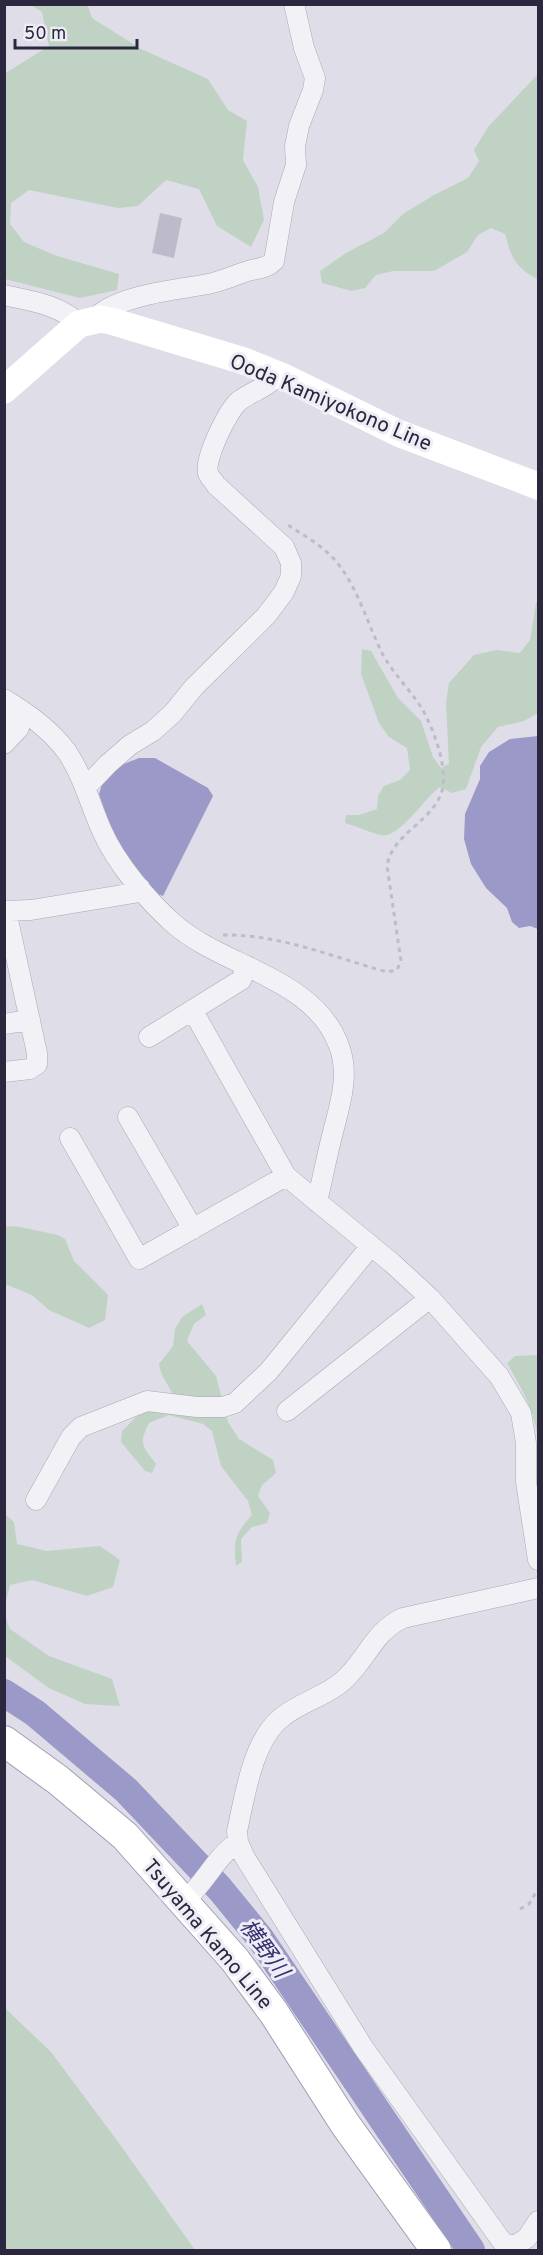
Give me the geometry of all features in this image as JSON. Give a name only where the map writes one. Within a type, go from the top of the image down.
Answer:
[{"type":"main road","name":"Ooda Kamiyokono Line","points":[[89,321],[244,362],[278,375],[399,433],[538,486]]},
{"type":"main road","points":[[4,390],[89,321]]},
{"type":"main road","name":"Tsuyama Kamo Line","points":[[4,1741],[58,1780],[191,1894],[274,2013],[345,2124],[436,2250]]},
{"type":"street","points":[[4,295],[52,306],[89,321],[112,305],[211,283],[268,267],[274,261],[284,202],[296,165],[295,146],[299,126],[313,90],[315,78],[304,48],[294,4]]},
{"type":"street","points":[[86,787],[115,758],[153,731],[173,713],[194,687],[266,616],[284,592],[291,576],[291,563],[284,547],[216,484],[208,473],[208,458],[232,410],[240,401],[270,384],[278,375]]},
{"type":"street","points":[[4,699],[50,732],[67,753],[86,787],[102,832],[117,857],[140,888],[173,923],[191,937],[270,976],[305,1000],[329,1025],[340,1047],[344,1073],[339,1107],[317,1202]]},
{"type":"street","points":[[4,718],[19,728],[4,744]]},
{"type":"street","points":[[4,1072],[30,1069],[37,1064],[37,1053],[7,911],[31,910],[134,893],[140,888]]},
{"type":"street","points":[[149,1037],[241,980],[247,966]]},
{"type":"street","points":[[193,1011],[286,1176],[430,1298],[499,1376],[521,1413],[526,1443],[526,1482],[538,1560]]},
{"type":"street","points":[[4,1024],[30,1020]]},
{"type":"street","points":[[128,1117],[193,1229]]},
{"type":"street","points":[[70,1138],[139,1259],[286,1176]]},
{"type":"street","points":[[36,1500],[71,1437],[81,1427],[147,1401],[197,1407],[223,1407],[235,1403],[269,1371],[370,1247]]},
{"type":"street","points":[[286,1411],[430,1298]]},
{"type":"street","points":[[191,1894],[234,1845],[258,1753],[267,1734],[281,1718],[343,1682],[362,1661],[388,1624],[403,1618],[538,1588]]},
{"type":"street","points":[[234,1845],[244,1856],[363,2047],[503,2243],[514,2246],[527,2238],[538,2221]]},
{"type":"path","points":[[191,937],[242,934],[263,937],[387,972],[397,970],[401,961],[387,866],[388,856],[433,807],[441,794],[444,778],[441,757],[428,719],[391,669],[348,580],[333,558],[287,524]]},
{"type":"path","points":[[520,1909],[529,1904],[538,1889]]},
{"type":"green space","points":[[87,4],[92,18],[141,49],[208,79],[228,110],[247,121],[243,160],[258,187],[264,220],[251,247],[217,226],[199,189],[166,180],[138,206],[118,208],[29,190],[11,203],[10,224],[24,242],[57,256],[119,274],[117,290],[80,298],[5,279],[4,74],[49,46],[42,12],[31,5]]},
{"type":"green space","points":[[538,74],[538,280],[524,271],[516,262],[505,234],[491,228],[478,235],[467,252],[434,271],[393,271],[376,275],[365,288],[352,291],[322,283],[320,271],[346,253],[384,233],[403,214],[468,178],[479,161],[474,150],[488,127]]},
{"type":"green space","points":[[538,601],[538,713],[524,721],[498,727],[481,747],[466,789],[452,793],[440,787],[395,831],[387,835],[380,835],[345,823],[346,815],[359,815],[377,809],[378,796],[384,786],[400,780],[410,770],[407,748],[389,737],[379,723],[361,674],[362,649],[371,651],[398,698],[421,721],[433,757],[441,768],[449,764],[446,703],[449,683],[474,655],[496,650],[520,653],[530,640]]},
{"type":"green space","points":[[4,1226],[58,1235],[65,1239],[74,1261],[108,1295],[105,1320],[89,1328],[49,1310],[32,1295],[5,1284]]},
{"type":"green space","points":[[202,1304],[206,1315],[194,1324],[187,1341],[216,1376],[228,1422],[239,1439],[273,1460],[276,1473],[262,1485],[258,1496],[270,1513],[267,1523],[252,1527],[241,1539],[242,1562],[236,1566],[237,1538],[242,1527],[252,1515],[248,1501],[221,1466],[212,1431],[203,1424],[169,1415],[149,1423],[143,1441],[145,1449],[156,1464],[152,1473],[145,1471],[121,1442],[122,1431],[138,1415],[151,1411],[174,1396],[163,1377],[159,1364],[173,1346],[175,1329],[182,1317]]},
{"type":"green space","points":[[538,1355],[538,1440],[529,1405],[507,1363],[515,1356]]},
{"type":"green space","points":[[5,1514],[14,1522],[17,1544],[47,1551],[100,1546],[120,1560],[113,1587],[87,1596],[32,1580],[10,1585],[5,1605]]},
{"type":"green space","points":[[4,1613],[10,1629],[49,1656],[112,1679],[120,1706],[85,1704],[49,1688],[5,1656]]},
{"type":"green space","points":[[5,2008],[51,2052],[195,2250],[5,2250]]},
{"type":"water","points":[[538,736],[538,929],[530,926],[519,928],[512,922],[507,908],[486,888],[471,864],[464,839],[465,814],[480,779],[480,766],[489,752],[510,739]]},
{"type":"water","points":[[139,758],[155,758],[208,788],[213,796],[163,896],[157,894],[132,866],[112,832],[99,794],[104,778],[121,765]]},
{"type":"building","points":[[160,213],[182,218],[174,258],[152,253]]},
{"type":"waterway","name":"横野川","points":[[4,1693],[35,1713],[126,1790],[220,1889],[260,1938],[471,2250]]}]
